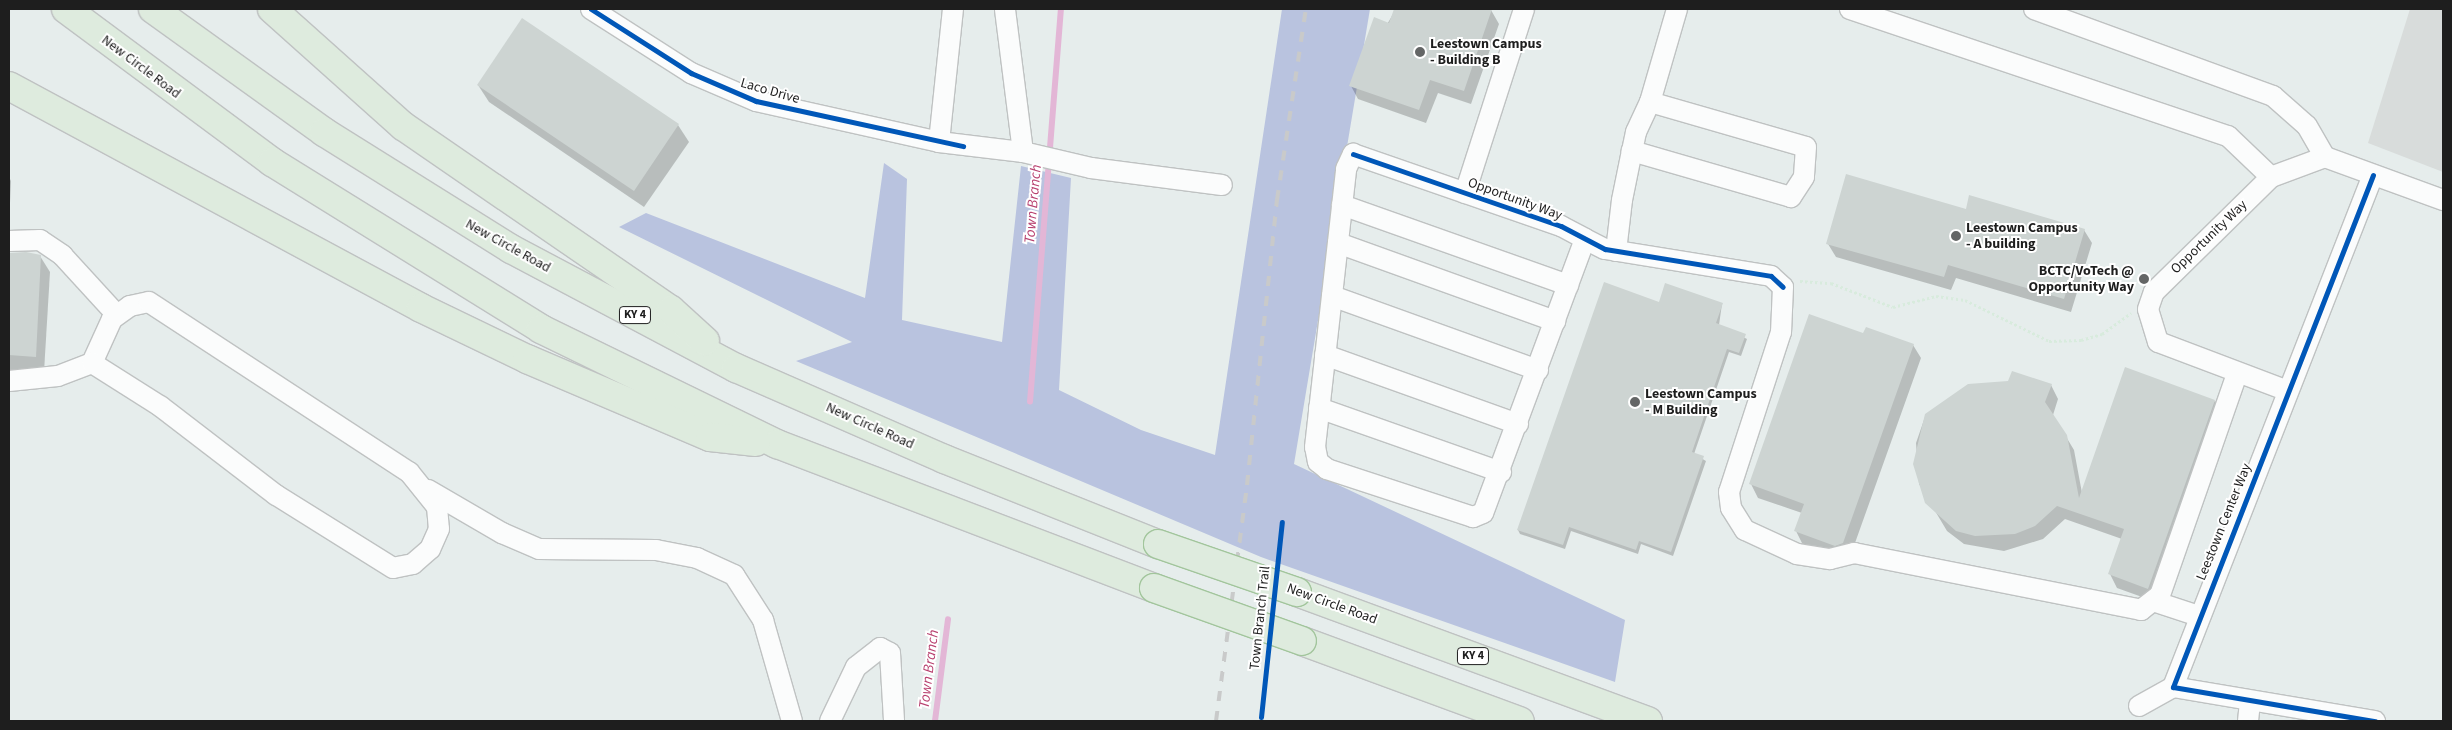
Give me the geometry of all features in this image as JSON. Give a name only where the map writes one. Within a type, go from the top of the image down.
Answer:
[{"type":"highway","name":"New Circle Road","points":[[66,9],[272,162],[425,259],[558,338],[777,444],[1154,588],[1520,721]]},
{"type":"highway","name":"New Circle Road","points":[[153,9],[242,76],[463,222],[736,368],[944,459],[1158,544],[1297,592],[1648,721]]},
{"type":"highway","points":[[272,9],[403,126],[671,310],[736,368]]},
{"type":"highway","points":[[9,86],[421,308],[527,359],[710,437],[777,444]]},
{"type":"street","name":"Laco Drive","points":[[590,9],[691,73],[756,101],[939,142],[1031,154],[1091,168],[1222,185]]},
{"type":"street","points":[[939,142],[953,9]]},
{"type":"street","points":[[1005,9],[1031,154]]},
{"type":"street","points":[[1465,193],[1524,9]]},
{"type":"street","points":[[1616,251],[1632,151],[1650,102],[1677,9]]},
{"type":"street","points":[[1850,9],[2228,136],[2271,177]]},
{"type":"street","points":[[2034,9],[2273,96],[2307,126],[2325,157],[2443,200]]},
{"type":"street","points":[[1632,151],[1791,197],[1804,177],[1806,147],[1650,102]]},
{"type":"street","name":"Opportunity Way","points":[[1342,205],[1346,169],[1353,154],[1465,193],[1616,251],[1771,276],[1782,287]]},
{"type":"street","name":"Opportunity Way","points":[[2154,292],[2271,177],[2325,157]]},
{"type":"street","name":"Leestown Center Way","points":[[2173,687],[2199,616],[2373,175]]},
{"type":"street","points":[[1568,285],[1342,205],[1315,447],[1318,462],[1327,469],[1473,517],[1490,503],[1585,239]]},
{"type":"street","points":[[9,242],[40,240],[62,255],[117,315]]},
{"type":"street","points":[[1338,243],[1556,321]]},
{"type":"street","points":[[1782,287],[1781,332],[1729,492],[1731,508],[1745,530],[1797,554],[1830,559],[1854,553],[2141,610],[2160,595],[2237,374]]},
{"type":"street","points":[[2154,292],[2148,309],[2158,342],[2237,374],[2288,391]]},
{"type":"street","points":[[1332,296],[1538,370]]},
{"type":"street","points":[[9,381],[58,376],[92,362],[103,334],[117,315],[149,302],[409,472],[425,488],[437,507],[439,530],[430,549],[412,564],[394,568],[276,495],[160,406],[92,362]]},
{"type":"street","points":[[1325,355],[1518,424]]},
{"type":"street","points":[[1319,408],[1501,472]]},
{"type":"street","points":[[425,488],[502,534],[539,549],[656,550],[697,558],[734,575],[763,620],[792,721]]},
{"type":"street","points":[[2153,601],[2199,616]]},
{"type":"street","points":[[830,721],[856,666],[880,648],[890,654],[894,721]]},
{"type":"street","points":[[2138,706],[2173,687],[2250,701],[2321,718],[2375,721]]},
{"type":"street","points":[[2248,721],[2250,701]]},
{"type":"path","points":[[1782,287],[1803,280],[1831,283],[1893,307],[1936,296],[1964,300],[2049,341],[2081,340],[2102,334],[2154,292]]},
{"type":"shaded area","points":[[1282,9],[1370,9],[1294,464],[1625,620],[1615,682],[1261,557],[796,361],[852,342],[619,227],[646,213],[865,298],[884,163],[907,179],[902,320],[1002,342],[1021,166],[1071,178],[1059,390],[1141,430],[1215,455]]},
{"type":"shaded area","points":[[2410,9],[2443,9],[2443,172],[2368,143]]},
{"type":"building","name":"Leestown Campus - Building B","points":[[1394,9],[1492,9],[1464,91],[1430,80],[1419,110],[1349,86],[1374,17],[1389,23]]},
{"type":"building","points":[[522,18],[679,124],[634,191],[477,85]]},
{"type":"building","name":"Leestown Campus - A building","points":[[1846,174],[1966,209],[1969,195],[2085,229],[2064,299],[1948,265],[1944,277],[1826,244]]},
{"type":"building","points":[[26,252],[41,255],[36,357],[9,355],[9,253]]},
{"type":"building","name":"Leestown Campus - M Building","points":[[1604,282],[1659,302],[1665,283],[1723,303],[1716,323],[1746,334],[1739,353],[1727,349],[1692,452],[1704,456],[1671,552],[1639,541],[1636,550],[1569,527],[1563,545],[1517,530]]},
{"type":"building","points":[[1809,314],[1863,333],[1866,327],[1914,344],[1843,543],[1835,546],[1794,531],[1804,504],[1749,484]]},
{"type":"building","points":[[2125,367],[2215,400],[2148,589],[2108,574],[2124,529],[2057,506],[2035,526],[2015,534],[1975,536],[1956,531],[1925,503],[1913,464],[1925,414],[1968,384],[2008,381],[2012,371],[2052,384],[2045,402],[2067,435],[2079,498]]},
{"type":"waterway","name":"Town Branch","points":[[1030,402],[1061,9]]},
{"type":"waterway","name":"Town Branch","points":[[935,721],[948,620]]},
{"type":"railway","points":[[1216,721],[1247,485],[1277,200],[1306,9]]},
{"type":"cycle path","points":[[591,9],[691,73],[756,101],[963,146]]},
{"type":"cycle path","points":[[1353,154],[1561,226],[1605,249],[1771,276],[1783,287]]},
{"type":"cycle path","points":[[2373,175],[2173,687],[2375,721]]},
{"type":"cycle path","name":"Town Branch Trail","points":[[1261,717],[1282,522]]},
{"type":"place","name":"Leestown Campus - Building B","points":[[1420,52]]},
{"type":"place","name":"Leestown Campus - A building","points":[[1956,236]]},
{"type":"place","name":"BCTC/VoTech @ Opportunity Way","points":[[2144,279]]},
{"type":"place","name":"Leestown Campus - M Building","points":[[1635,402]]}]
